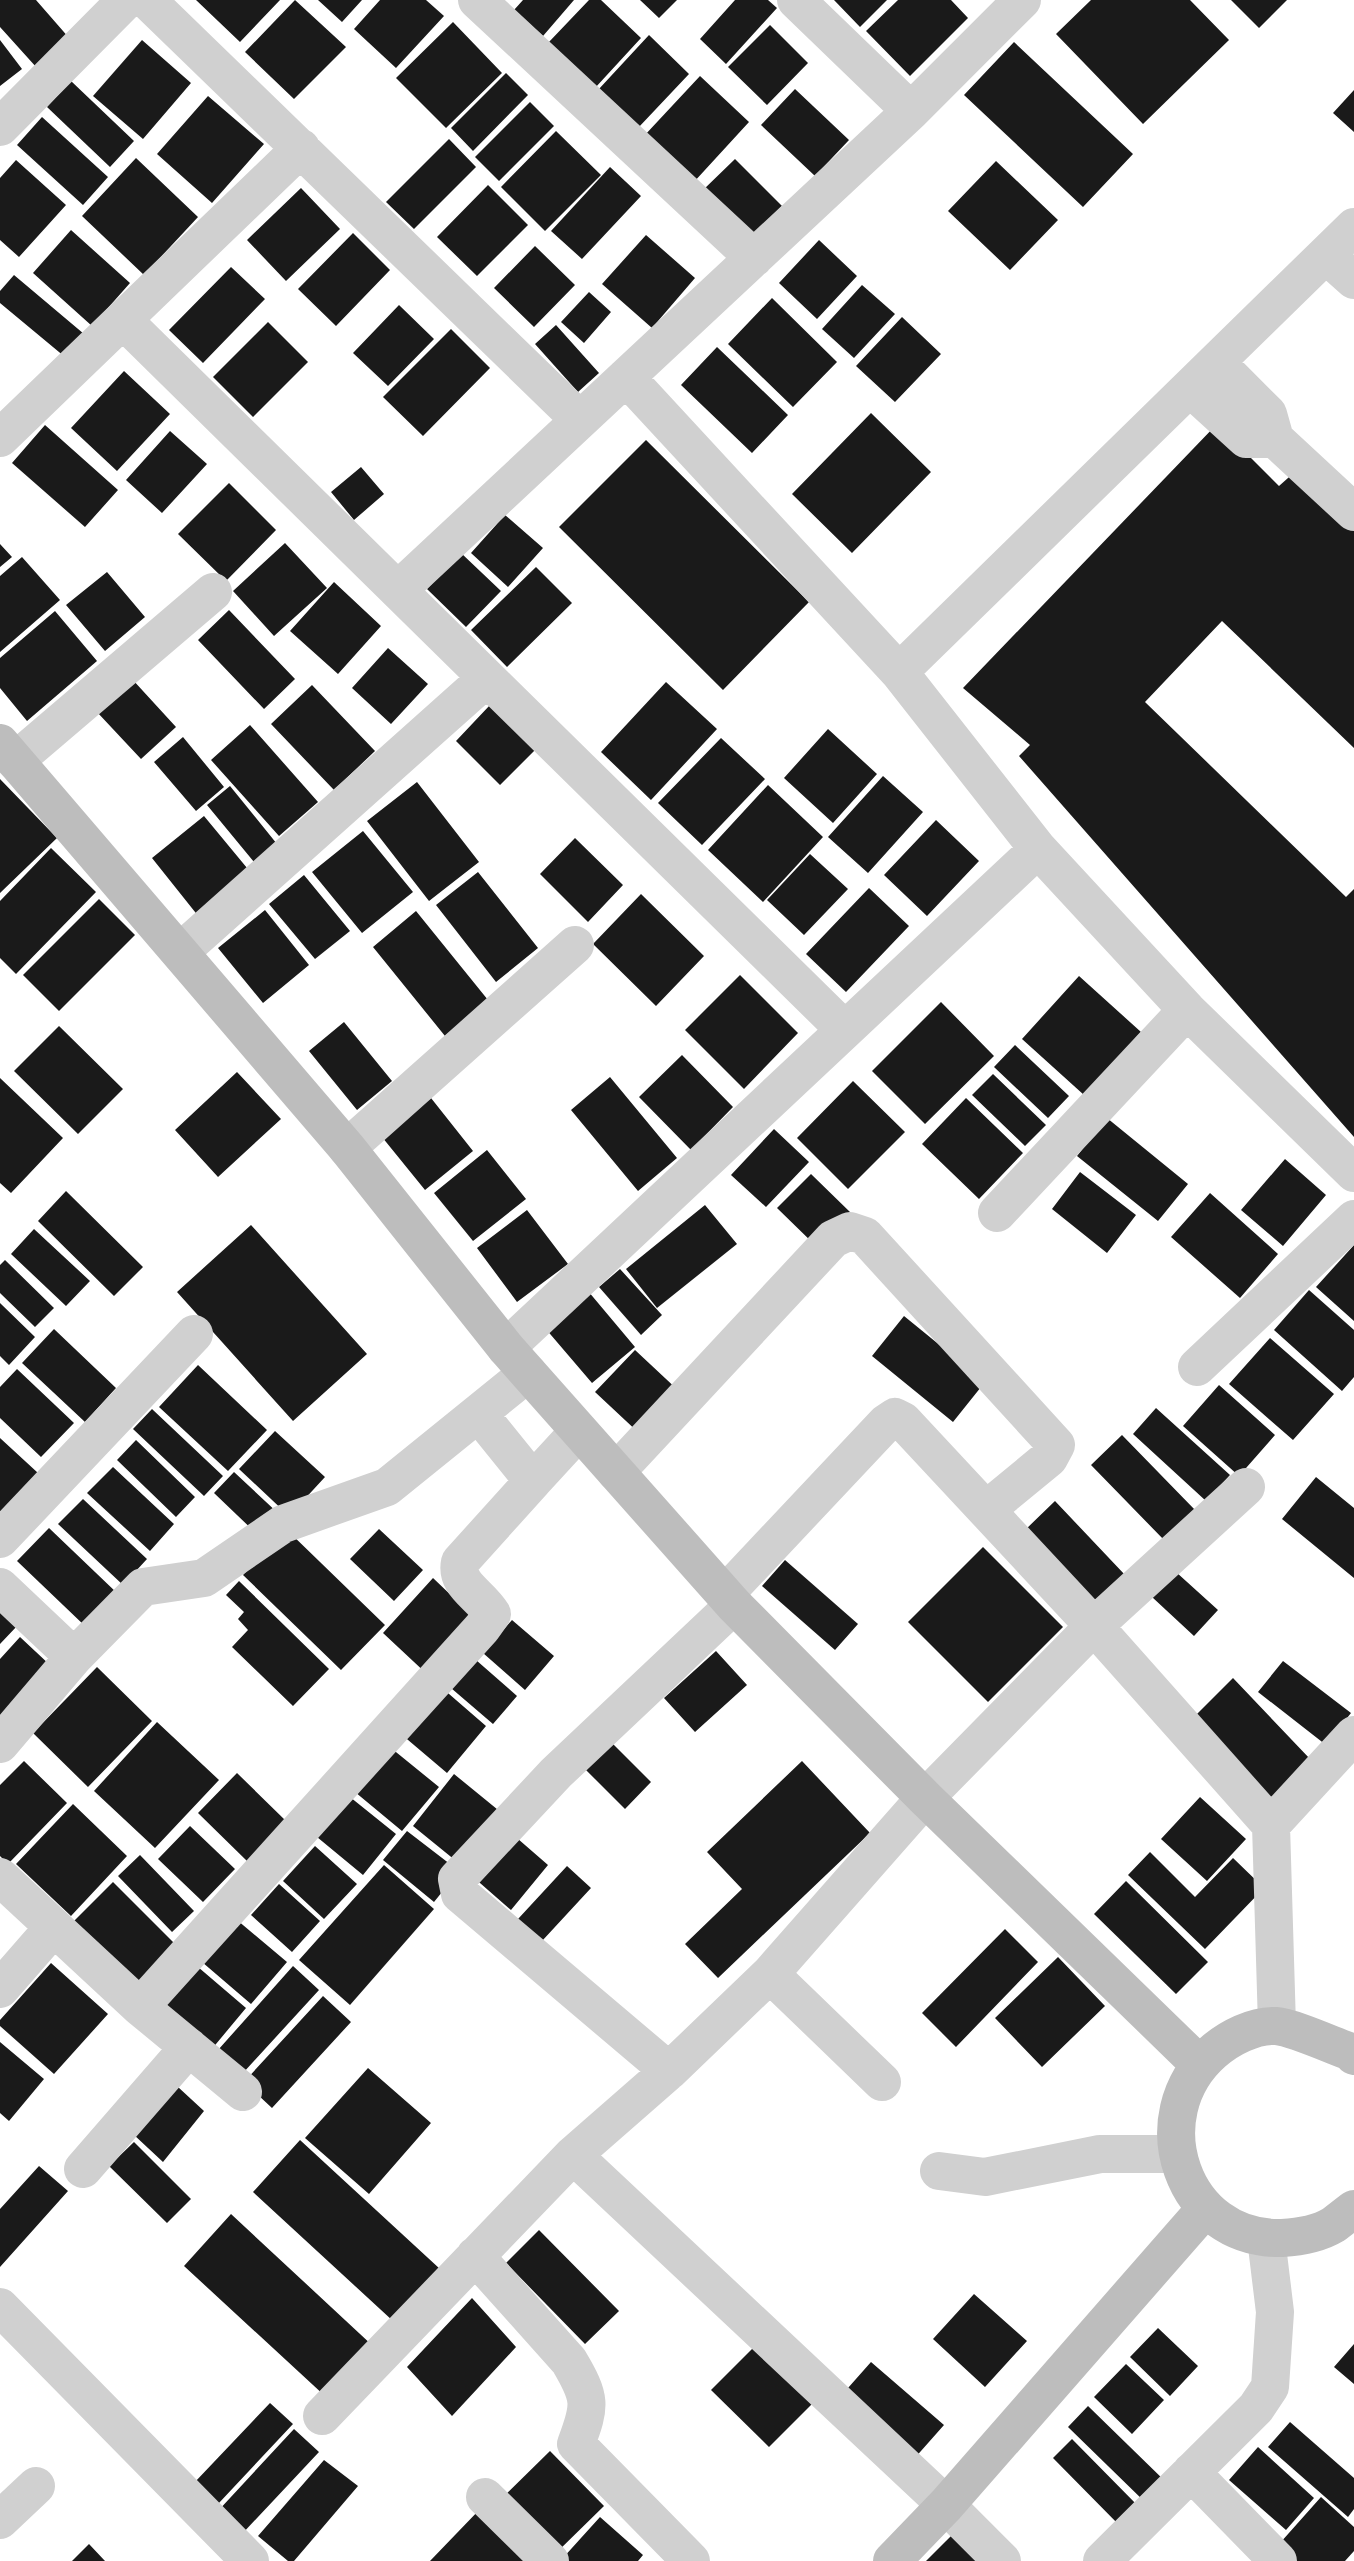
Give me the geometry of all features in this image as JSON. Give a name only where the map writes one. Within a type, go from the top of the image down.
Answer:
[{"type":"street","points":[[0,127],[126,0]]},
{"type":"street","points":[[147,0],[580,420]]},
{"type":"street","points":[[477,0],[754,258]]},
{"type":"street","points":[[796,0],[911,111]]},
{"type":"street","points":[[398,590],[911,111],[1023,0]]},
{"type":"street","points":[[0,438],[301,148]]},
{"type":"street","points":[[899,672],[1354,227]]},
{"type":"street","points":[[1326,255],[1354,280]]},
{"type":"street","points":[[122,320],[845,1030]]},
{"type":"street","points":[[1203,375],[1246,439],[1275,439],[1354,512]]},
{"type":"street","points":[[626,377],[899,672],[1038,849],[1187,1010],[1354,1173]]},
{"type":"street","points":[[213,592],[8,752],[347,1148],[517,1361],[730,1600],[925,1798],[1199,2064]]},
{"type":"street","points":[[180,952],[486,678]]},
{"type":"street","points":[[0,1744],[74,1657],[143,1587],[204,1578],[283,1524],[387,1487],[479,1414],[517,1361],[845,1030],[1038,849]]},
{"type":"street","points":[[347,1148],[575,945]]},
{"type":"street","points":[[997,1213],[1187,1010]]},
{"type":"street","points":[[1197,1367],[1354,1219]]},
{"type":"street","points":[[616,1472],[833,1239],[850,1231],[865,1237],[1056,1445],[1049,1458],[986,1510]]},
{"type":"street","points":[[0,1539],[194,1334]]},
{"type":"street","points":[[479,1414],[533,1481]]},
{"type":"street","points":[[668,2071],[460,1894],[457,1879],[556,1773],[730,1600],[894,1417],[903,1421],[1094,1626],[1271,1825],[1277,2026]]},
{"type":"street","points":[[140,2007],[482,1628],[492,1614],[462,1580],[458,1572],[460,1562],[579,1431]]},
{"type":"street","points":[[322,2416],[573,2155],[668,2071],[769,1973],[925,1798],[1094,1626],[1246,1487]]},
{"type":"street","points":[[0,1587],[74,1657]]},
{"type":"street","points":[[1271,1825],[1354,1735]]},
{"type":"street","points":[[0,1877],[140,2007],[243,2092]]},
{"type":"street","points":[[0,1989],[54,1927]]},
{"type":"street","points":[[769,1973],[882,2082]]},
{"type":"street","points":[[1353,2052],[1277,2026],[1255,2029],[1224,2042],[1199,2064],[1183,2091],[1175,2123],[1176,2154],[1187,2183],[1206,2208],[1234,2228],[1266,2238],[1300,2237],[1332,2226],[1354,2208]]},
{"type":"street","points":[[83,2169],[189,2047]]},
{"type":"street","points":[[939,2171],[985,2177],[1100,2154],[1176,2154]]},
{"type":"street","points":[[573,2155],[946,2505],[1002,2561]]},
{"type":"street","points":[[892,2561],[946,2505],[1206,2208]]},
{"type":"street","points":[[1102,2561],[1256,2408],[1270,2387],[1275,2312],[1266,2238]]},
{"type":"street","points":[[475,2256],[569,2361],[581,2381],[588,2398],[585,2420],[576,2444],[691,2561]]},
{"type":"street","points":[[0,2306],[250,2561]]},
{"type":"street","points":[[1191,2472],[1278,2561]]},
{"type":"street","points":[[0,2520],[36,2486]]},
{"type":"street","points":[[485,2497],[550,2561]]},
{"type":"building","points":[[0,0],[36,0],[70,39],[37,68],[0,27]]},
{"type":"building","points":[[196,0],[280,0],[240,42]]},
{"type":"building","points":[[295,0],[346,47],[294,99],[245,52]]},
{"type":"building","points":[[318,0],[362,0],[342,22]]},
{"type":"building","points":[[380,0],[426,0],[444,16],[396,68],[354,29]]},
{"type":"building","points":[[523,0],[574,0],[543,36],[514,10]]},
{"type":"building","points":[[589,0],[601,0],[641,38],[595,88],[548,43]]},
{"type":"building","points":[[640,0],[677,0],[659,18]]},
{"type":"building","points":[[735,0],[768,0],[777,8],[726,64],[700,39]]},
{"type":"building","points":[[834,0],[887,0],[860,27]]},
{"type":"building","points":[[898,0],[951,0],[968,18],[910,76],[866,31]]},
{"type":"building","points":[[1091,0],[1190,0],[1229,40],[1143,124],[1056,34]]},
{"type":"building","points":[[1231,0],[1287,0],[1259,28]]},
{"type":"building","points":[[453,22],[502,73],[446,128],[396,78]]},
{"type":"building","points":[[770,25],[808,63],[767,105],[728,67]]},
{"type":"building","points":[[649,35],[689,74],[638,128],[598,90]]},
{"type":"building","points":[[0,40],[22,69],[0,86]]},
{"type":"building","points":[[142,40],[191,83],[143,139],[93,96]]},
{"type":"building","points":[[1014,42],[1133,154],[1083,207],[964,95]]},
{"type":"building","points":[[506,73],[528,95],[473,151],[451,128]]},
{"type":"building","points":[[700,76],[749,122],[693,183],[644,136]]},
{"type":"building","points":[[71,81],[134,141],[110,167],[47,107]]},
{"type":"building","points":[[795,89],[849,140],[815,176],[761,125]]},
{"type":"building","points":[[1354,90],[1354,132],[1333,113]]},
{"type":"building","points":[[208,96],[264,144],[212,203],[157,154]]},
{"type":"building","points":[[530,102],[554,126],[499,181],[475,157]]},
{"type":"building","points":[[42,117],[108,177],[83,205],[17,145]]},
{"type":"building","points":[[556,131],[601,175],[545,231],[501,187]]},
{"type":"building","points":[[449,139],[476,167],[414,229],[386,202]]},
{"type":"building","points":[[136,158],[198,217],[144,275],[82,216]]},
{"type":"building","points":[[735,159],[782,206],[749,239],[701,192]]},
{"type":"building","points":[[16,160],[66,205],[19,257],[0,240],[0,178]]},
{"type":"building","points":[[996,161],[1058,220],[1010,270],[948,211]]},
{"type":"building","points":[[610,167],[641,196],[582,259],[551,231]]},
{"type":"building","points":[[488,185],[528,225],[477,276],[437,237]]},
{"type":"building","points":[[301,188],[340,229],[286,281],[247,240]]},
{"type":"building","points":[[71,230],[130,283],[92,326],[33,273]]},
{"type":"building","points":[[353,233],[390,270],[336,326],[298,289]]},
{"type":"building","points":[[646,235],[695,278],[652,328],[602,284]]},
{"type":"building","points":[[819,240],[857,276],[817,319],[779,283]]},
{"type":"building","points":[[535,246],[575,285],[534,327],[494,288]]},
{"type":"building","points":[[231,267],[265,299],[203,363],[169,330]]},
{"type":"building","points":[[14,275],[84,334],[65,357],[0,303],[0,291]]},
{"type":"building","points":[[862,285],[895,314],[854,358],[822,329]]},
{"type":"building","points":[[589,292],[611,312],[584,343],[561,322]]},
{"type":"building","points":[[772,298],[837,362],[793,407],[728,344]]},
{"type":"building","points":[[399,305],[434,339],[388,386],[353,353]]},
{"type":"building","points":[[902,317],[941,354],[895,402],[856,366]]},
{"type":"building","points":[[268,322],[308,362],[253,417],[213,377]]},
{"type":"building","points":[[556,325],[599,373],[578,392],[535,344]]},
{"type":"building","points":[[451,329],[490,368],[423,436],[383,397]]},
{"type":"building","points":[[717,347],[788,415],[752,453],[681,385]]},
{"type":"building","points":[[124,371],[170,414],[117,471],[71,428]]},
{"type":"building","points":[[871,413],[931,472],[852,553],[792,494]]},
{"type":"building","points":[[1217,424],[1279,486],[1297,470],[1354,523],[1354,748],[1222,621],[1145,702],[1346,897],[1354,889],[1354,1137],[1019,756],[1030,745],[963,688]]},
{"type":"building","points":[[45,425],[118,490],[85,527],[12,463]]},
{"type":"building","points":[[170,431],[207,464],[162,513],[126,480]]},
{"type":"building","points":[[646,440],[809,602],[723,690],[559,527]]},
{"type":"building","points":[[361,467],[384,494],[354,520],[331,492]]},
{"type":"building","points":[[229,483],[276,530],[226,581],[178,534]]},
{"type":"building","points":[[505,515],[543,548],[508,587],[471,553]]},
{"type":"building","points":[[285,543],[327,588],[274,636],[233,591]]},
{"type":"building","points":[[0,544],[12,557],[0,567]]},
{"type":"building","points":[[461,553],[501,591],[466,627],[427,589]]},
{"type":"building","points":[[22,557],[60,600],[0,652],[0,576]]},
{"type":"building","points":[[536,567],[572,603],[507,667],[471,630]]},
{"type":"building","points":[[107,572],[145,617],[105,651],[66,605]]},
{"type":"building","points":[[334,582],[381,626],[338,674],[290,631]]},
{"type":"building","points":[[229,610],[295,679],[264,709],[198,640]]},
{"type":"building","points":[[55,611],[97,661],[27,721],[0,688],[0,658]]},
{"type":"building","points":[[388,648],[428,684],[391,724],[352,688]]},
{"type":"building","points":[[132,679],[176,727],[141,759],[97,712]]},
{"type":"building","points":[[666,682],[717,729],[651,800],[601,752]]},
{"type":"building","points":[[312,685],[375,751],[334,790],[271,724]]},
{"type":"building","points":[[490,705],[536,749],[500,785],[456,741]]},
{"type":"building","points":[[250,725],[318,802],[279,836],[211,760]]},
{"type":"building","points":[[828,729],[877,774],[833,823],[784,778]]},
{"type":"building","points":[[183,737],[224,787],[196,811],[154,762]]},
{"type":"building","points":[[721,738],[765,779],[702,845],[658,803]]},
{"type":"building","points":[[883,776],[923,812],[868,873],[828,837]]},
{"type":"building","points":[[0,779],[57,838],[0,893]]},
{"type":"building","points":[[417,782],[479,862],[429,901],[367,821]]},
{"type":"building","points":[[768,785],[823,837],[763,902],[708,850]]},
{"type":"building","points":[[230,786],[277,844],[254,862],[207,805]]},
{"type":"building","points":[[204,816],[252,874],[199,917],[152,858]]},
{"type":"building","points":[[936,820],[979,861],[927,916],[884,875]]},
{"type":"building","points":[[363,831],[413,892],[362,933],[312,872]]},
{"type":"building","points":[[575,838],[623,885],[588,922],[540,874]]},
{"type":"building","points":[[51,848],[96,892],[16,974],[0,958],[0,901]]},
{"type":"building","points":[[810,854],[848,889],[804,935],[767,900]]},
{"type":"building","points":[[478,872],[538,948],[496,982],[436,905]]},
{"type":"building","points":[[304,875],[350,931],[315,959],[269,904]]},
{"type":"building","points":[[869,888],[909,926],[846,992],[806,954]]},
{"type":"building","points":[[641,894],[704,956],[656,1006],[593,944]]},
{"type":"building","points":[[99,899],[135,935],[59,1011],[23,975]]},
{"type":"building","points":[[265,910],[309,965],[263,1003],[218,948]]},
{"type":"building","points":[[416,911],[488,1000],[445,1036],[373,947]]},
{"type":"building","points":[[740,975],[798,1033],[744,1089],[685,1030]]},
{"type":"building","points":[[1079,976],[1141,1032],[1084,1095],[1022,1039]]},
{"type":"building","points":[[941,1002],[994,1056],[925,1124],[872,1071]]},
{"type":"building","points":[[344,1022],[392,1081],[357,1110],[309,1051]]},
{"type":"building","points":[[59,1026],[123,1089],[78,1134],[14,1071]]},
{"type":"building","points":[[1015,1045],[1069,1096],[1048,1118],[994,1067]]},
{"type":"building","points":[[682,1055],[733,1107],[691,1150],[639,1097]]},
{"type":"building","points":[[237,1072],[281,1119],[218,1177],[175,1130]]},
{"type":"building","points":[[993,1074],[1046,1125],[1025,1146],[972,1095]]},
{"type":"building","points":[[610,1077],[677,1158],[638,1191],[571,1110]]},
{"type":"building","points":[[0,1078],[63,1138],[11,1193],[0,1183]]},
{"type":"building","points":[[853,1081],[905,1132],[848,1189],[797,1138]]},
{"type":"building","points":[[431,1098],[473,1151],[425,1190],[382,1137]]},
{"type":"building","points":[[966,1098],[1023,1153],[979,1199],[922,1144]]},
{"type":"building","points":[[1107,1118],[1188,1184],[1158,1221],[1077,1156]]},
{"type":"building","points":[[774,1129],[809,1162],[766,1207],[731,1175]]},
{"type":"building","points":[[487,1150],[526,1199],[473,1241],[434,1193]]},
{"type":"building","points":[[1285,1159],[1326,1195],[1283,1246],[1241,1210]]},
{"type":"building","points":[[1080,1172],[1136,1215],[1107,1253],[1052,1209]]},
{"type":"building","points":[[811,1174],[851,1213],[817,1247],[777,1208]]},
{"type":"building","points":[[66,1191],[143,1267],[114,1296],[38,1221]]},
{"type":"building","points":[[1210,1193],[1278,1254],[1240,1298],[1171,1237]]},
{"type":"building","points":[[705,1205],[737,1244],[657,1308],[626,1269]]},
{"type":"building","points":[[527,1210],[568,1264],[517,1302],[477,1248]]},
{"type":"building","points":[[251,1225],[367,1354],[293,1421],[177,1292]]},
{"type":"building","points":[[34,1229],[90,1281],[66,1306],[11,1254]]},
{"type":"building","points":[[1354,1245],[1354,1321],[1316,1287]]},
{"type":"building","points":[[5,1260],[54,1308],[35,1327],[0,1293],[0,1265]]},
{"type":"building","points":[[620,1269],[662,1315],[641,1335],[599,1287]]},
{"type":"building","points":[[1309,1290],[1354,1330],[1354,1377],[1342,1391],[1274,1330]]},
{"type":"building","points":[[588,1291],[635,1347],[592,1383],[545,1328]]},
{"type":"building","points":[[0,1303],[35,1337],[9,1365],[0,1356]]},
{"type":"building","points":[[904,1316],[985,1382],[953,1422],[872,1356]]},
{"type":"building","points":[[54,1329],[116,1388],[85,1422],[22,1363]]},
{"type":"building","points":[[1270,1338],[1334,1394],[1293,1440],[1229,1384]]},
{"type":"building","points":[[635,1350],[681,1393],[641,1435],[595,1392]]},
{"type":"building","points":[[198,1365],[267,1430],[228,1471],[159,1407]]},
{"type":"building","points":[[17,1369],[74,1423],[41,1457],[0,1418],[0,1387]]},
{"type":"building","points":[[1219,1385],[1275,1435],[1239,1476],[1183,1426]]},
{"type":"building","points":[[1156,1408],[1230,1475],[1206,1501],[1133,1434]]},
{"type":"building","points":[[152,1409],[223,1476],[204,1496],[133,1429]]},
{"type":"building","points":[[275,1431],[325,1477],[289,1516],[239,1469]]},
{"type":"building","points":[[1122,1435],[1196,1511],[1165,1541],[1091,1465]]},
{"type":"building","points":[[0,1438],[38,1473],[0,1514]]},
{"type":"building","points":[[136,1440],[195,1497],[176,1517],[117,1460]]},
{"type":"building","points":[[113,1467],[174,1524],[150,1551],[87,1493]]},
{"type":"building","points":[[234,1472],[280,1515],[260,1537],[214,1493]]},
{"type":"building","points":[[1316,1477],[1354,1508],[1354,1578],[1282,1519]]},
{"type":"building","points":[[83,1499],[147,1559],[123,1585],[58,1524]]},
{"type":"building","points":[[1055,1501],[1126,1576],[1095,1606],[1024,1531]]},
{"type":"building","points":[[49,1528],[118,1594],[86,1627],[17,1561]]},
{"type":"building","points":[[379,1529],[423,1570],[394,1601],[350,1559]]},
{"type":"building","points":[[287,1530],[385,1625],[341,1670],[243,1575]]},
{"type":"building","points":[[983,1547],[1063,1627],[988,1702],[908,1622]]},
{"type":"building","points":[[785,1560],[858,1624],[835,1650],[762,1586]]},
{"type":"building","points":[[1176,1572],[1218,1610],[1194,1636],[1152,1597]]},
{"type":"building","points":[[433,1578],[479,1622],[429,1676],[383,1633]]},
{"type":"building","points":[[239,1581],[329,1669],[293,1706],[232,1647],[248,1630],[238,1619],[244,1612],[226,1595]]},
{"type":"building","points":[[0,1607],[18,1625],[0,1644]]},
{"type":"building","points":[[512,1620],[554,1656],[525,1690],[483,1653]]},
{"type":"building","points":[[20,1637],[51,1666],[0,1719],[0,1659]]},
{"type":"building","points":[[716,1651],[747,1685],[695,1732],[664,1698]]},
{"type":"building","points":[[476,1660],[517,1696],[493,1724],[451,1688]]},
{"type":"building","points":[[1283,1661],[1351,1713],[1326,1745],[1258,1692]]},
{"type":"building","points":[[97,1667],[152,1721],[88,1787],[33,1733]]},
{"type":"building","points":[[1233,1678],[1311,1760],[1266,1804],[1188,1723]]},
{"type":"building","points":[[441,1687],[486,1726],[447,1773],[401,1734]]},
{"type":"building","points":[[157,1722],[219,1780],[155,1848],[94,1791]]},
{"type":"building","points":[[611,1742],[651,1782],[625,1809],[584,1768]]},
{"type":"building","points":[[391,1748],[439,1787],[402,1831],[355,1792]]},
{"type":"building","points":[[24,1761],[67,1803],[8,1864],[0,1856],[0,1785]]},
{"type":"building","points":[[802,1761],[870,1833],[718,1978],[685,1944],[742,1889],[707,1852]]},
{"type":"building","points":[[237,1773],[286,1821],[247,1861],[198,1813]]},
{"type":"building","points":[[454,1774],[503,1814],[461,1865],[413,1826]]},
{"type":"building","points":[[350,1797],[396,1834],[363,1875],[317,1837]]},
{"type":"building","points":[[1200,1797],[1246,1839],[1207,1881],[1161,1839]]},
{"type":"building","points":[[73,1804],[127,1856],[71,1916],[16,1864]]},
{"type":"building","points":[[190,1826],[235,1869],[203,1902],[158,1859]]},
{"type":"building","points":[[407,1831],[459,1871],[434,1902],[383,1860]]},
{"type":"building","points":[[510,1832],[548,1865],[511,1910],[472,1876]]},
{"type":"building","points":[[315,1846],[357,1884],[324,1919],[283,1881]]},
{"type":"building","points":[[1150,1852],[1195,1897],[1233,1858],[1264,1888],[1205,1949],[1128,1875]]},
{"type":"building","points":[[140,1855],[194,1911],[172,1932],[118,1876]]},
{"type":"building","points":[[384,1865],[434,1909],[350,2005],[299,1960]]},
{"type":"building","points":[[567,1866],[591,1888],[542,1941],[518,1919]]},
{"type":"building","points":[[1126,1881],[1208,1962],[1176,1994],[1094,1914]]},
{"type":"building","points":[[113,1882],[177,1946],[135,1988],[71,1924]]},
{"type":"building","points":[[279,1884],[320,1921],[292,1952],[251,1915]]},
{"type":"building","points":[[237,1920],[287,1962],[251,2004],[202,1962]]},
{"type":"building","points":[[1005,1929],[1038,1962],[956,2047],[922,2013]]},
{"type":"building","points":[[1058,1957],[1105,2006],[1042,2067],[995,2018]]},
{"type":"building","points":[[191,1961],[246,2008],[211,2050],[156,2003]]},
{"type":"building","points":[[51,1963],[108,2014],[54,2074],[0,2026],[0,2020]]},
{"type":"building","points":[[293,1966],[319,1990],[243,2073],[218,2050]]},
{"type":"building","points":[[323,1996],[351,2022],[272,2108],[244,2082]]},
{"type":"building","points":[[0,2042],[44,2079],[9,2121],[0,2113]]},
{"type":"building","points":[[368,2068],[431,2123],[369,2194],[305,2138]]},
{"type":"building","points":[[178,2087],[204,2111],[163,2162],[133,2134]]},
{"type":"building","points":[[300,2140],[440,2269],[393,2321],[253,2192]]},
{"type":"building","points":[[134,2142],[191,2199],[167,2223],[109,2166]]},
{"type":"building","points":[[39,2166],[68,2191],[0,2267],[0,2209]]},
{"type":"building","points":[[231,2214],[374,2347],[326,2397],[184,2266]]},
{"type":"building","points":[[539,2230],[619,2311],[585,2344],[506,2263]]},
{"type":"building","points":[[974,2294],[1027,2341],[985,2387],[933,2339]]},
{"type":"building","points":[[472,2298],[516,2347],[452,2416],[407,2367]]},
{"type":"building","points":[[1158,2328],[1198,2366],[1170,2396],[1130,2357]]},
{"type":"building","points":[[762,2339],[820,2396],[769,2447],[711,2390]]},
{"type":"building","points":[[1354,2344],[1354,2384],[1334,2367]]},
{"type":"building","points":[[871,2362],[944,2425],[913,2460],[840,2397]]},
{"type":"building","points":[[1126,2364],[1164,2400],[1132,2434],[1094,2397]]},
{"type":"building","points":[[270,2403],[293,2424],[218,2504],[194,2483]]},
{"type":"building","points":[[1088,2406],[1168,2484],[1148,2505],[1068,2427]]},
{"type":"building","points":[[1290,2422],[1354,2478],[1354,2509],[1348,2517],[1268,2447]]},
{"type":"building","points":[[294,2429],[319,2452],[241,2535],[217,2512]]},
{"type":"building","points":[[1072,2439],[1141,2509],[1122,2528],[1053,2458]]},
{"type":"building","points":[[1258,2447],[1314,2498],[1286,2530],[1229,2480]]},
{"type":"building","points":[[550,2451],[604,2506],[554,2555],[500,2500]]},
{"type":"building","points":[[324,2460],[358,2486],[294,2561],[288,2561],[258,2536]]},
{"type":"building","points":[[1321,2497],[1354,2527],[1354,2551],[1345,2561],[1281,2561],[1272,2552]]},
{"type":"building","points":[[482,2507],[538,2561],[430,2561]]},
{"type":"building","points":[[600,2517],[643,2555],[638,2561],[562,2559]]},
{"type":"building","points":[[956,2531],[989,2561],[926,2561]]},
{"type":"building","points":[[89,2544],[105,2561],[72,2561]]}]
